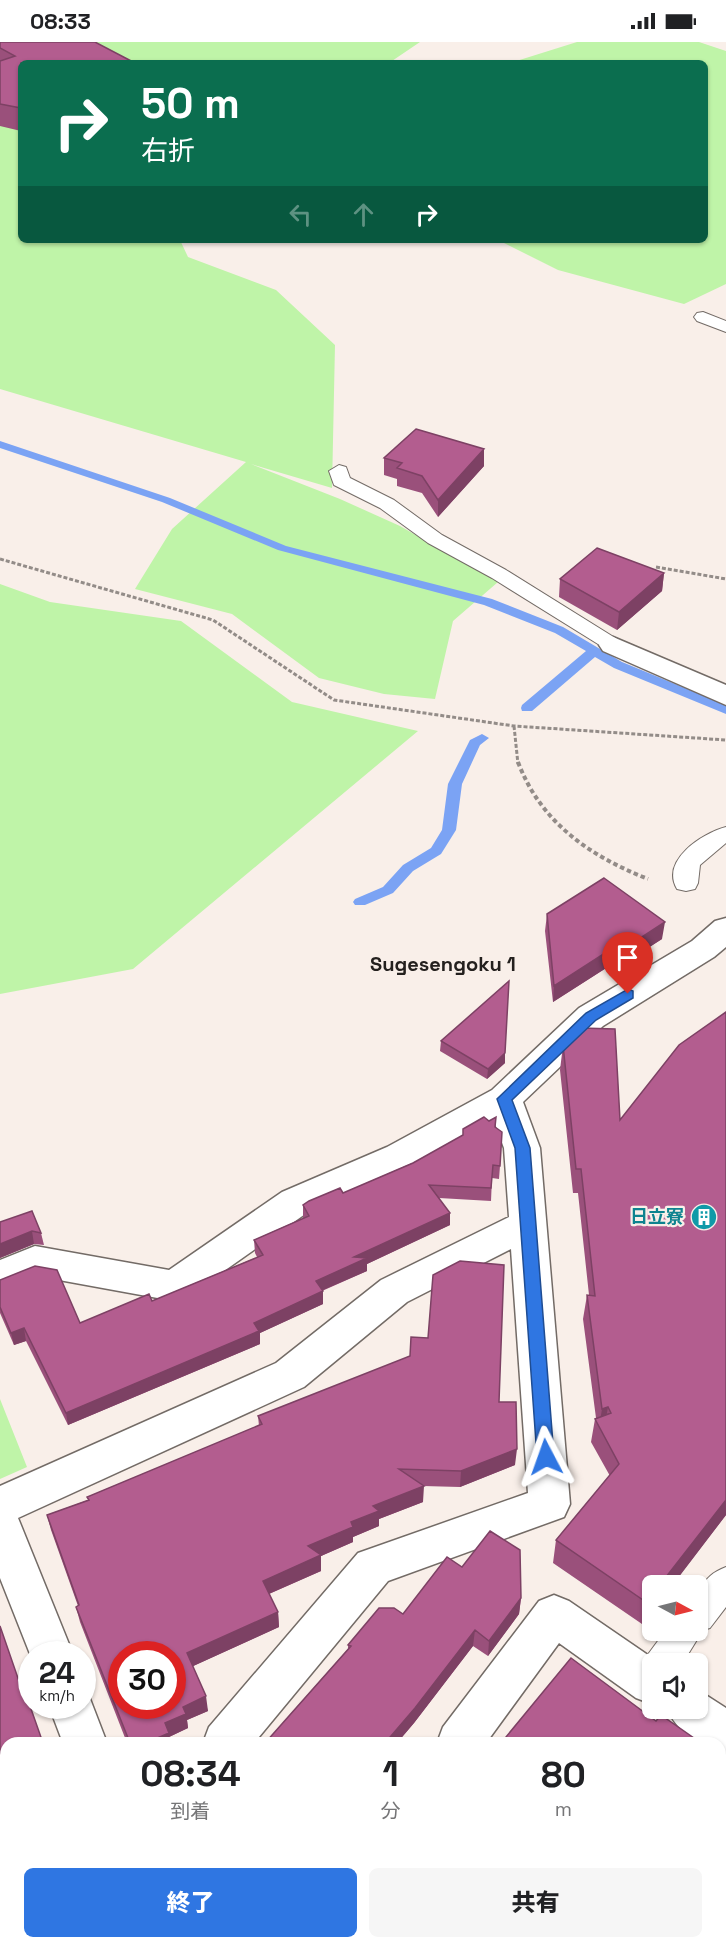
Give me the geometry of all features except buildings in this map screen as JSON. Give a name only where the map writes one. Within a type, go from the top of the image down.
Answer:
[{"type":"street","points":[[613,645],[726,696]]},
{"type":"street","points":[[0,1276],[35,1261],[174,1286],[295,1202],[400,1157],[504,1099],[591,1017],[703,949],[726,929]]},
{"type":"street","points":[[230,1737],[373,1568],[549,1504],[522,1148],[504,1099]]},
{"type":"street","points":[[0,1506],[290,1375],[394,1291],[528,1224]]},
{"type":"street","points":[[0,1524],[46,1641]]},
{"type":"street","points":[[463,1737],[554,1615],[642,1668]]},
{"type":"street","points":[[76,1719],[84,1737]]},
{"type":"street","points":[[705,1719],[726,1734]]},
{"type":"lane","points":[[703,317],[726,327]]},
{"type":"lane","points":[[339,471],[341,481],[387,504],[435,539],[499,574],[613,645]]},
{"type":"lane","points":[[686,883],[688,862],[718,837],[726,836]]},
{"type":"lane","points":[[708,1604],[726,1582]]},
{"type":"lane","points":[[670,1653],[679,1641]]},
{"type":"path","points":[[0,559],[213,620],[333,700],[514,726],[726,740]]},
{"type":"path","points":[[657,567],[726,579]]},
{"type":"path","points":[[514,726],[517,762],[535,801],[575,841],[615,867],[650,880],[686,883]]},
{"type":"green space","points":[[0,42],[420,42],[393,60],[18,60],[18,243],[181,243],[188,257],[276,290],[335,345],[332,488],[251,464],[340,499],[400,526],[498,582],[453,621],[435,699],[384,694],[319,678],[232,614],[135,589],[172,529],[246,462],[0,389]]},
{"type":"green space","points":[[577,42],[699,42],[726,51],[726,284],[684,304],[558,270],[504,243],[708,243],[708,60],[520,60]]},
{"type":"green space","points":[[0,584],[50,602],[181,621],[292,702],[418,731],[133,969],[0,994]]},
{"type":"green space","points":[[0,1399],[27,1467],[0,1479]]},
{"type":"waterway","points":[[0,444],[166,500],[282,548],[488,602],[559,630],[618,665],[726,710]]},
{"type":"waterway","points":[[527,708],[594,651]]},
{"type":"waterway","points":[[360,902],[388,890],[408,868],[436,851],[449,830],[455,784],[475,743],[482,738]]},
{"type":"place","name":"日立寮","points":[[704,1217]]},
{"type":"district","name":"Sugesengoku 1","points":[[443,964]]},
{"type":"route","points":[[546,1457],[522,1148],[504,1099],[591,1017],[628,994]]}]
